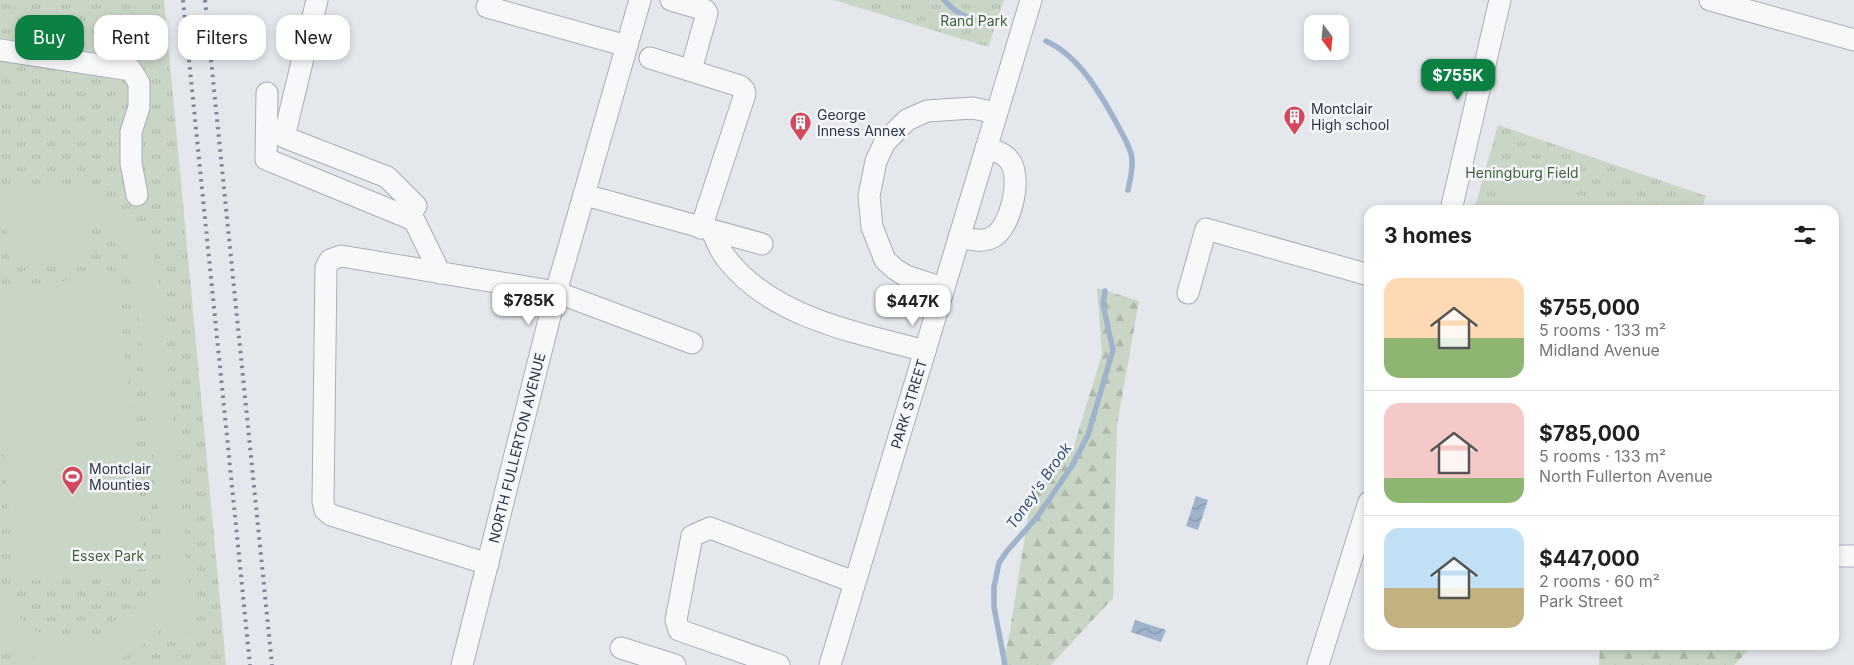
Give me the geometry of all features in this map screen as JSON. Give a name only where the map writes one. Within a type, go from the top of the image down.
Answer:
[{"type":"street","points":[[317,0],[284,137],[387,177],[416,206]]},
{"type":"street","name":"NORTH FULLERTON AVENUE","points":[[462,665],[556,292],[640,0]]},
{"type":"street","points":[[671,0],[705,10],[707,13],[690,70]]},
{"type":"street","name":"PARK STREET","points":[[830,665],[1031,0]]},
{"type":"street","points":[[1452,205],[1500,0]]},
{"type":"street","points":[[1710,0],[1854,40]]},
{"type":"street","points":[[487,8],[627,46]]},
{"type":"street","points":[[0,50],[131,70],[139,83],[139,107],[131,132],[131,163],[137,195]]},
{"type":"street","points":[[650,58],[740,86],[744,90],[745,94],[707,230],[725,257],[759,291],[796,310],[834,326],[925,351]]},
{"type":"street","points":[[266,93],[266,159],[414,220],[440,273]]},
{"type":"street","points":[[943,288],[906,276],[895,270],[885,260],[872,227],[869,196],[876,161],[885,142],[907,120],[927,111],[973,108],[996,113]]},
{"type":"street","points":[[959,236],[974,240],[987,239],[994,236],[1003,225],[1009,212],[1016,184],[1015,171],[1010,160],[1001,153],[986,148]]},
{"type":"street","points":[[585,195],[762,244]]},
{"type":"street","points":[[1188,293],[1206,230],[1364,274]]},
{"type":"street","points":[[488,564],[331,515],[325,510],[322,502],[326,267],[330,260],[341,256],[556,292],[692,344]]},
{"type":"street","points":[[1318,665],[1364,518]]},
{"type":"street","points":[[779,665],[679,630],[676,620],[692,536],[710,528],[854,582]]},
{"type":"street","points":[[1839,556],[1854,556]]},
{"type":"street","points":[[621,648],[675,665]]},
{"type":"green space","name":"Essex Park","points":[[0,0],[164,0],[165,15],[94,15],[94,60],[168,60],[168,43],[226,665],[0,665]]},
{"type":"green space","name":"Rand Park","points":[[834,0],[1004,0],[988,47]]},
{"type":"green space","name":"Heningburg Field","points":[[1498,125],[1706,196],[1703,205],[1475,205]]},
{"type":"green space","points":[[1511,175],[1614,205],[1502,205]]},
{"type":"green space","points":[[54,182],[95,192],[112,200],[126,211],[139,225],[148,241],[155,260],[159,281],[194,633],[171,635],[163,627],[135,651],[103,663],[55,665],[40,661],[18,648],[0,632],[0,585],[13,610],[32,628],[54,638],[79,641],[103,637],[126,626],[145,608],[159,584],[162,571],[163,550],[135,286],[126,253],[115,234],[107,226],[87,215],[91,258],[10,266],[6,223],[0,226],[0,197],[27,186]]},
{"type":"green space","name":"Montclair Mounties","points":[[117,276],[146,569],[16,582],[0,424],[0,287]]},
{"type":"green space","points":[[1097,288],[1139,301],[1117,425],[1113,598],[1051,665],[1001,665],[1008,642],[1032,493],[1073,449],[1102,354]]},
{"type":"green space","points":[[1600,650],[1748,650],[1734,665],[1599,665]]},
{"type":"water","points":[[1196,496],[1208,500],[1198,530],[1186,526]]},
{"type":"water","points":[[1135,620],[1166,630],[1161,642],[1131,632]]},
{"type":"waterway","name":"Toney's Brook","points":[[944,0],[961,14],[973,20],[994,26]]},
{"type":"waterway","name":"Toney's Brook","points":[[1046,41],[1069,56],[1088,76],[1117,124],[1130,150],[1132,159],[1128,190]]},
{"type":"waterway","name":"Toney's Brook","points":[[1005,665],[994,607],[994,587],[999,563],[1037,517],[1072,466],[1088,435],[1113,350],[1103,305],[1105,291]]},
{"type":"railway","points":[[183,0],[250,665]]},
{"type":"railway","points":[[205,0],[272,665]]},
{"type":"place","name":"Montclair High school","points":[[1295,136]]},
{"type":"place","name":"George Inness Annex","points":[[801,142]]},
{"type":"place","name":"Montclair Mounties","points":[[73,496]]}]
